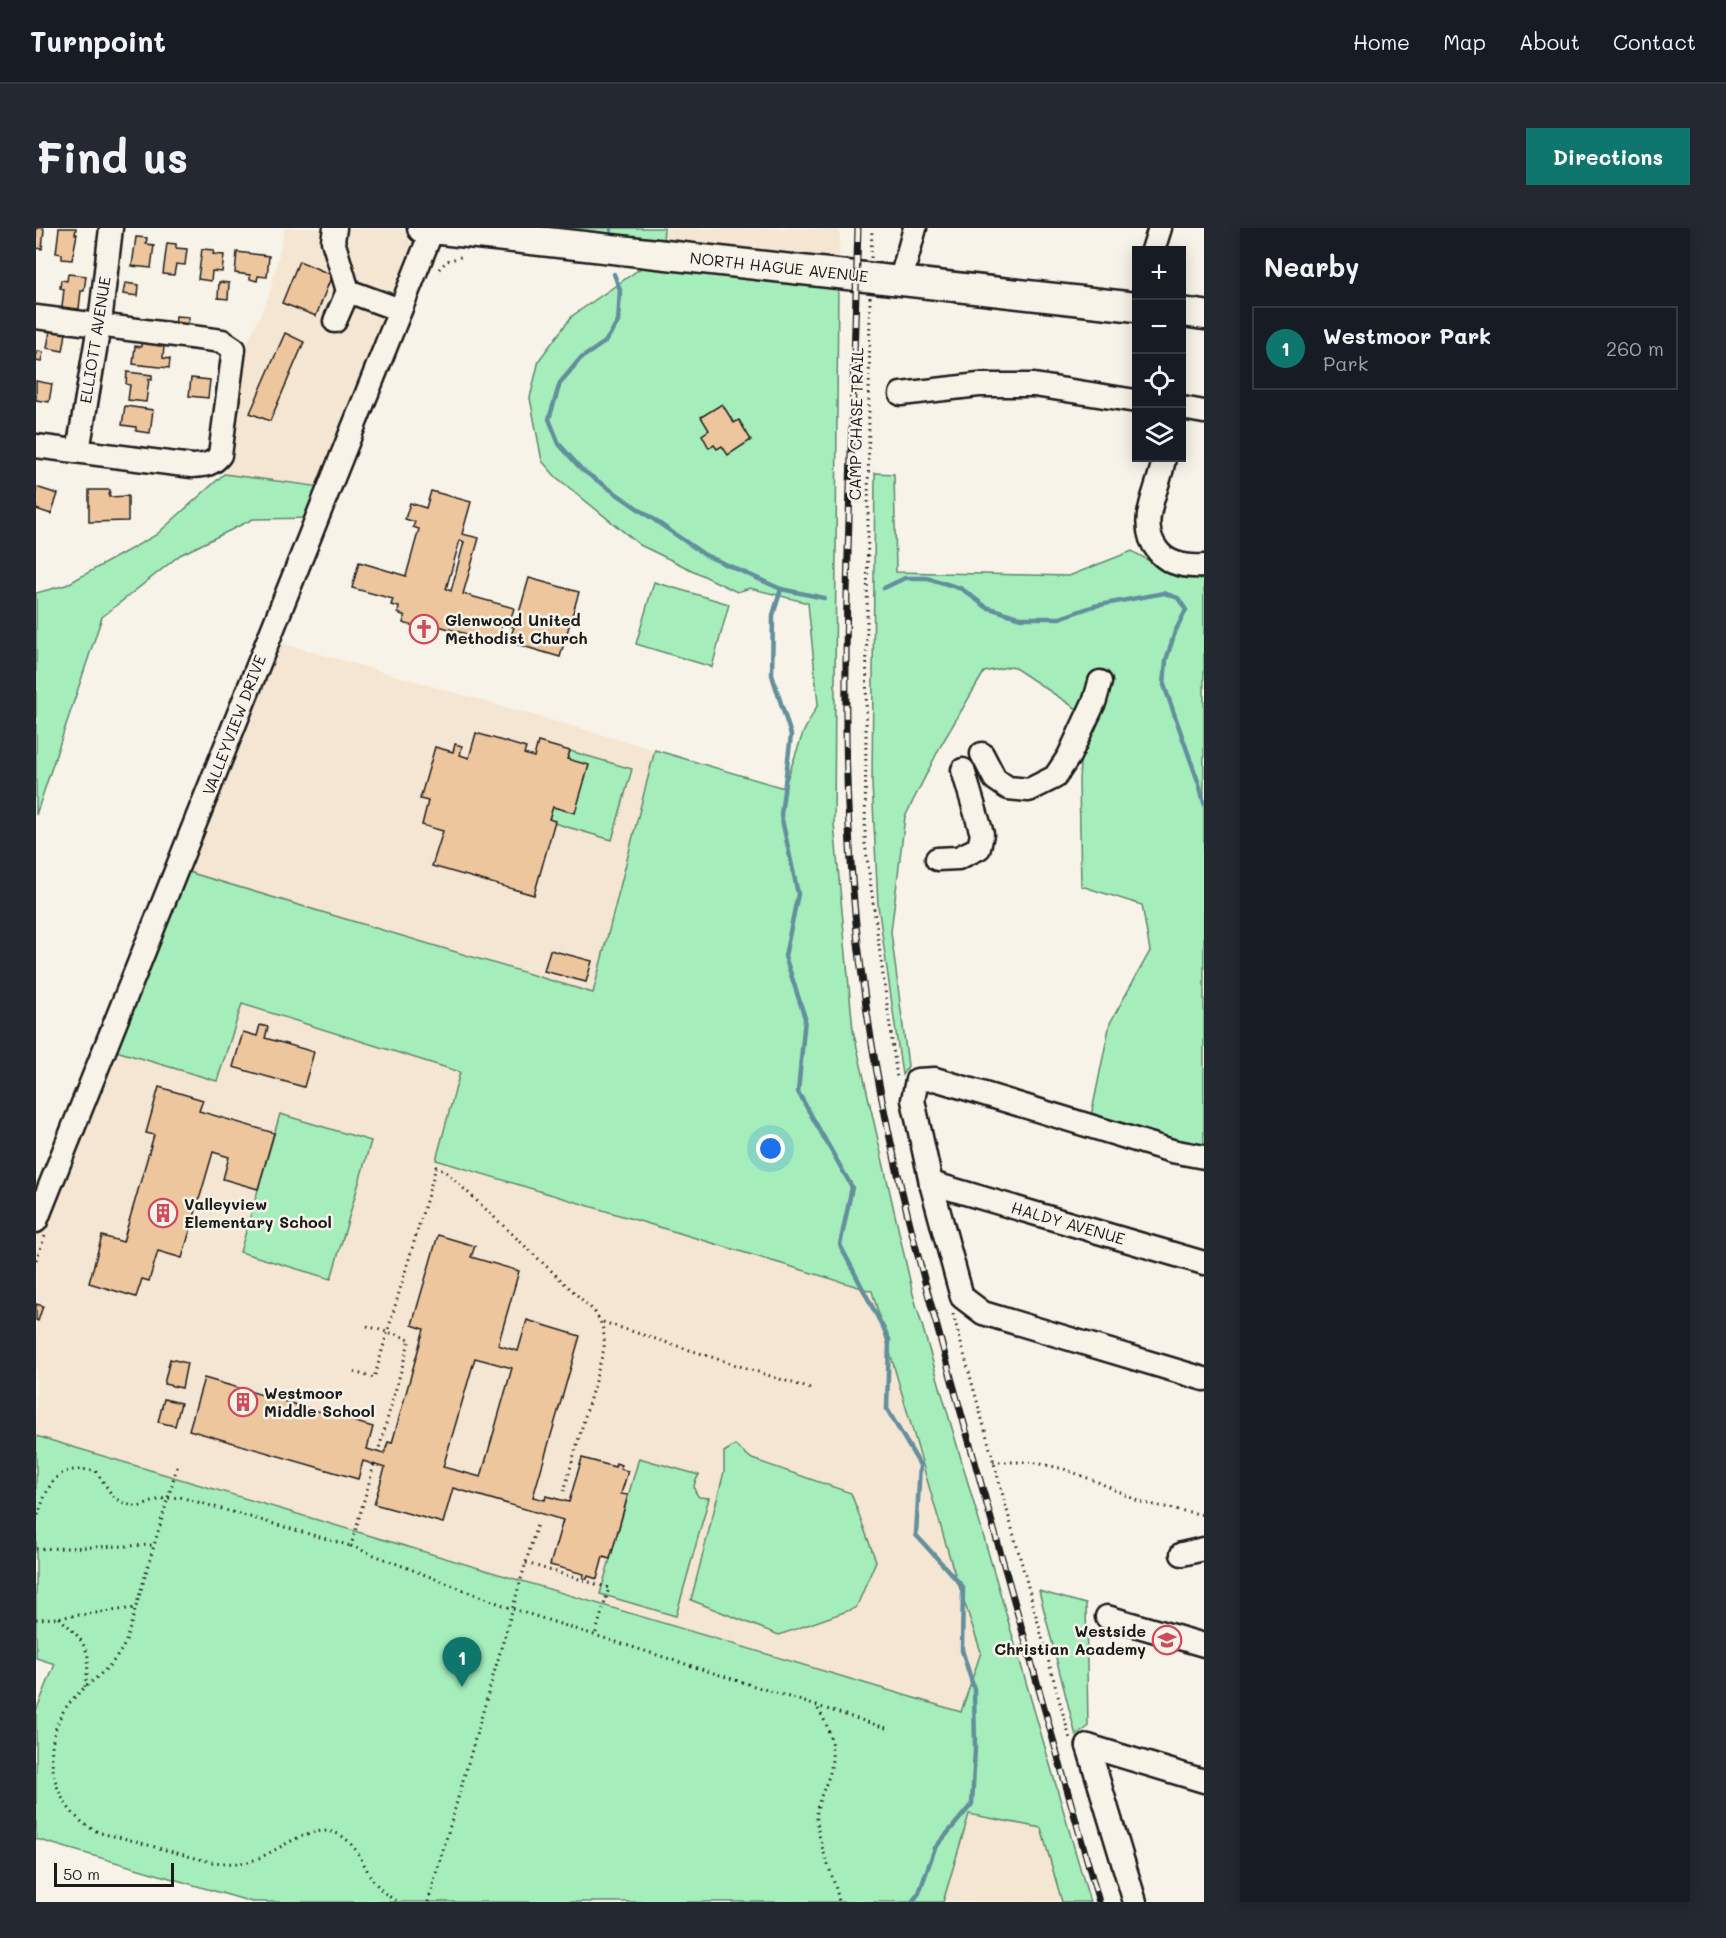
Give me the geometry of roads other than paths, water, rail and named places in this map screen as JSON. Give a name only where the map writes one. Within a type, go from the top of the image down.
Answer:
[{"type":"main road","name":"NORTH HAGUE AVENUE","points":[[429,228],[868,289],[901,279],[1132,307]]},
{"type":"main road","points":[[1186,313],[1204,315]]},
{"type":"street","name":"ELLIOTT AVENUE","points":[[78,451],[99,325],[111,228]]},
{"type":"street","points":[[335,228],[333,241],[348,291],[336,321]]},
{"type":"street","name":"VALLEYVIEW DRIVE","points":[[41,1228],[400,310],[429,228]]},
{"type":"street","points":[[901,279],[915,228]]},
{"type":"street","points":[[1155,246],[1160,228]]},
{"type":"street","points":[[348,291],[400,310]]},
{"type":"street","points":[[36,317],[222,341],[234,349],[220,455],[214,462],[192,466],[36,446]]},
{"type":"street","points":[[902,394],[979,384],[1034,385],[1132,400]]},
{"type":"street","points":[[1186,409],[1204,412]]},
{"type":"street","points":[[1163,462],[1147,525],[1152,542],[1162,556],[1181,565],[1204,566]]},
{"type":"street","points":[[982,754],[995,779],[1008,788],[1029,790],[1055,777],[1069,756],[1095,700],[1100,682]]},
{"type":"street","points":[[937,859],[958,858],[979,848],[982,834],[963,770]]},
{"type":"street","points":[[1204,1157],[1172,1151],[935,1079],[917,1080],[913,1100],[931,1183],[962,1297],[983,1313],[1204,1379]]},
{"type":"street","name":"HALDY AVENUE","points":[[931,1183],[1204,1263]]},
{"type":"street","points":[[1107,1617],[1204,1645]]},
{"type":"street","points":[[1135,1902],[1088,1746],[1204,1781]]},
{"type":"waterway","points":[[614,274],[620,290],[618,322],[605,342],[580,359],[560,383],[549,419],[559,444],[582,470],[705,555],[781,589],[824,598]]},
{"type":"waterway","points":[[884,588],[905,578],[928,578],[962,589],[986,607],[1021,618],[1060,618],[1094,606],[1164,593],[1178,598],[1186,610],[1175,632],[1166,660],[1164,685],[1204,803]]},
{"type":"waterway","points":[[781,589],[773,615],[772,675],[791,735],[781,815],[798,894],[785,956],[805,1018],[798,1092],[852,1187],[840,1245],[889,1339],[887,1409],[920,1465],[916,1535],[963,1587],[962,1650],[974,1689],[975,1749],[972,1804],[935,1848],[919,1893],[912,1902]]},
{"type":"railway","points":[[858,228],[847,579],[846,759],[852,879],[865,998],[885,1112],[910,1225],[1099,1902]]},
{"type":"place","name":"Glenwood United Methodist Church","points":[[424,629]]},
{"type":"place","name":"Valleyview Elementary School","points":[[163,1213]]},
{"type":"place","name":"Westmoor Middle School","points":[[243,1402]]},
{"type":"place","name":"Westside Christian Academy","points":[[1167,1640]]},
{"type":"place","name":"Westmoor Park","points":[[462,1687]]}]
